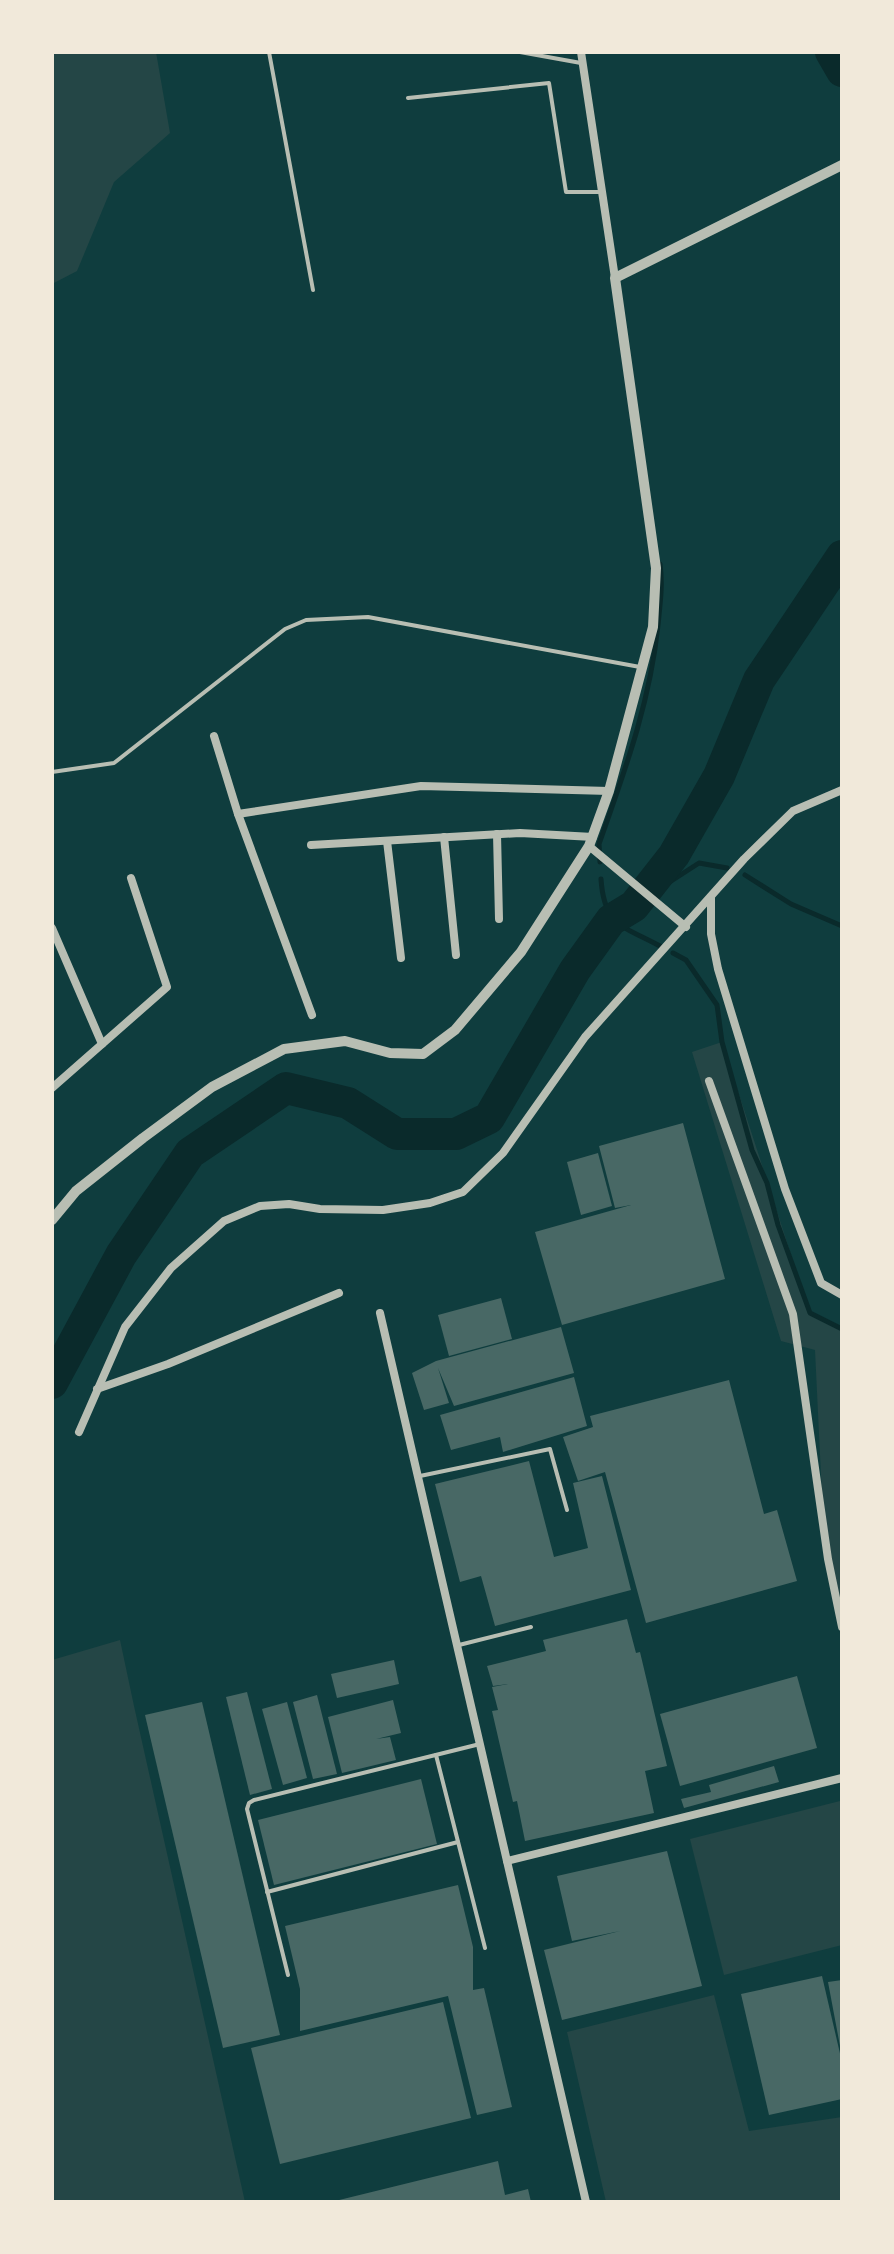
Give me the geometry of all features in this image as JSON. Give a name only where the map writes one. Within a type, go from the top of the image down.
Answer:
[{"type":"street","points":[[52,1220],[76,1191],[212,1087],[284,1049],[345,1041],[390,1053],[423,1054],[455,1030],[521,952],[591,841],[609,791],[653,627],[656,568],[581,52]]},
{"type":"street","points":[[615,278],[842,165]]},
{"type":"street","points":[[214,736],[238,814],[312,1015]]},
{"type":"street","points":[[238,814],[421,786],[609,791]]},
{"type":"street","points":[[79,1432],[125,1327],[171,1268],[224,1221],[260,1206],[289,1204],[320,1209],[383,1210],[430,1203],[463,1192],[503,1153],[585,1037],[784,817],[842,790]]},
{"type":"street","points":[[311,845],[497,834],[591,841],[624,875],[686,927]]},
{"type":"street","points":[[497,834],[499,919]]},
{"type":"street","points":[[444,837],[456,955]]},
{"type":"street","points":[[387,841],[401,958]]},
{"type":"street","points":[[52,1088],[167,987],[131,878]]},
{"type":"street","points":[[711,896],[711,934],[718,969],[785,1189],[821,1283],[842,1295]]},
{"type":"street","points":[[52,928],[102,1044]]},
{"type":"street","points":[[709,1081],[793,1314],[828,1559],[842,1627]]},
{"type":"street","points":[[97,1389],[168,1364],[339,1293]]},
{"type":"street","points":[[380,1313],[586,2202]]},
{"type":"street","points":[[507,1861],[842,1778]]},
{"type":"lane","points":[[269,52],[313,290]]},
{"type":"lane","points":[[520,52],[583,63]]},
{"type":"lane","points":[[408,98],[549,83],[566,192],[600,192]]},
{"type":"lane","points":[[52,772],[114,763],[285,629],[306,620],[368,617],[642,668]]},
{"type":"lane","points":[[418,1477],[550,1449],[567,1510]]},
{"type":"lane","points":[[457,1646],[531,1627]]},
{"type":"lane","points":[[288,1975],[247,1809],[249,1803],[480,1744]]},
{"type":"lane","points":[[436,1755],[485,1948]]},
{"type":"lane","points":[[267,1892],[458,1842]]},
{"type":"shaded area","points":[[52,52],[156,52],[170,133],[114,182],[77,271],[52,284]]},
{"type":"shaded area","points":[[722,1042],[810,1313],[842,1329],[842,1627],[825,1559],[815,1350],[781,1341],[692,1052]]},
{"type":"shaded area","points":[[120,1640],[245,2202],[52,2202],[52,1660]]},
{"type":"shaded area","points":[[840,1801],[842,1945],[724,1975],[690,1839]]},
{"type":"shaded area","points":[[714,1995],[749,2131],[842,2117],[842,2202],[606,2202],[567,2032]]},
{"type":"building","points":[[683,1123],[725,1279],[562,1325],[535,1232],[631,1205],[615,1208],[599,1146]]},
{"type":"building","points":[[598,1153],[612,1206],[581,1215],[567,1162]]},
{"type":"building","points":[[501,1298],[512,1339],[449,1356],[438,1315]]},
{"type":"building","points":[[561,1327],[574,1373],[454,1406],[438,1368],[449,1403],[424,1410],[412,1373],[436,1361]]},
{"type":"building","points":[[574,1377],[587,1426],[503,1452],[500,1437],[451,1450],[440,1415]]},
{"type":"building","points":[[729,1380],[764,1514],[777,1510],[797,1581],[646,1623],[605,1472],[578,1481],[563,1437],[593,1427],[590,1416]]},
{"type":"building","points":[[529,1461],[554,1557],[588,1548],[573,1483],[602,1476],[631,1590],[495,1626],[481,1576],[460,1582],[435,1484]]},
{"type":"building","points":[[627,1619],[636,1653],[640,1652],[667,1766],[645,1771],[654,1813],[525,1841],[492,1711],[498,1710],[492,1687],[508,1684],[493,1686],[487,1666],[546,1651],[543,1640]]},
{"type":"building","points":[[394,1660],[399,1684],[337,1698],[331,1674]]},
{"type":"building","points":[[797,1676],[817,1748],[680,1786],[660,1714]]},
{"type":"building","points":[[247,1692],[272,1789],[250,1795],[226,1697]]},
{"type":"building","points":[[317,1695],[337,1774],[313,1779],[293,1702]]},
{"type":"building","points":[[393,1700],[401,1733],[376,1739],[390,1737],[396,1760],[342,1773],[328,1717]]},
{"type":"building","points":[[202,1702],[280,2035],[223,2048],[145,1715]]},
{"type":"building","points":[[287,1702],[307,1778],[283,1785],[262,1709]]},
{"type":"building","points":[[774,1766],[779,1782],[684,1808],[681,1799],[711,1792],[709,1785]]},
{"type":"building","points":[[421,1779],[437,1844],[274,1885],[258,1820]]},
{"type":"building","points":[[667,1851],[702,1986],[562,2020],[544,1950],[620,1931],[572,1941],[557,1876]]},
{"type":"building","points":[[458,1885],[473,1947],[473,1990],[484,1988],[512,2107],[477,2115],[448,1996],[300,2031],[300,1989],[285,1926]]},
{"type":"building","points":[[822,1976],[842,2062],[842,2099],[769,2115],[741,1994]]},
{"type":"building","points":[[842,1980],[842,2046],[840,2046],[828,1982]]},
{"type":"building","points":[[443,2002],[471,2118],[280,2164],[251,2048]]},
{"type":"building","points":[[498,2161],[505,2195],[528,2189],[531,2202],[331,2202]]},
{"type":"waterway","points":[[831,52],[842,71]]},
{"type":"waterway","points":[[52,1383],[121,1255],[190,1153],[286,1088],[348,1103],[397,1134],[456,1134],[489,1118],[575,970],[611,920],[634,906],[674,855],[719,776],[759,680],[842,556]]},
{"type":"waterway","points":[[600,862],[599,844],[635,736],[649,682],[660,602],[660,564]]},
{"type":"waterway","points":[[611,920],[699,863],[727,868]]},
{"type":"waterway","points":[[745,875],[791,904],[842,926]]},
{"type":"waterway","points":[[601,879],[611,916],[626,928],[660,946]]},
{"type":"waterway","points":[[673,953],[686,960],[717,1005],[722,1042],[752,1150],[767,1183],[778,1225],[810,1313],[842,1329]]}]
